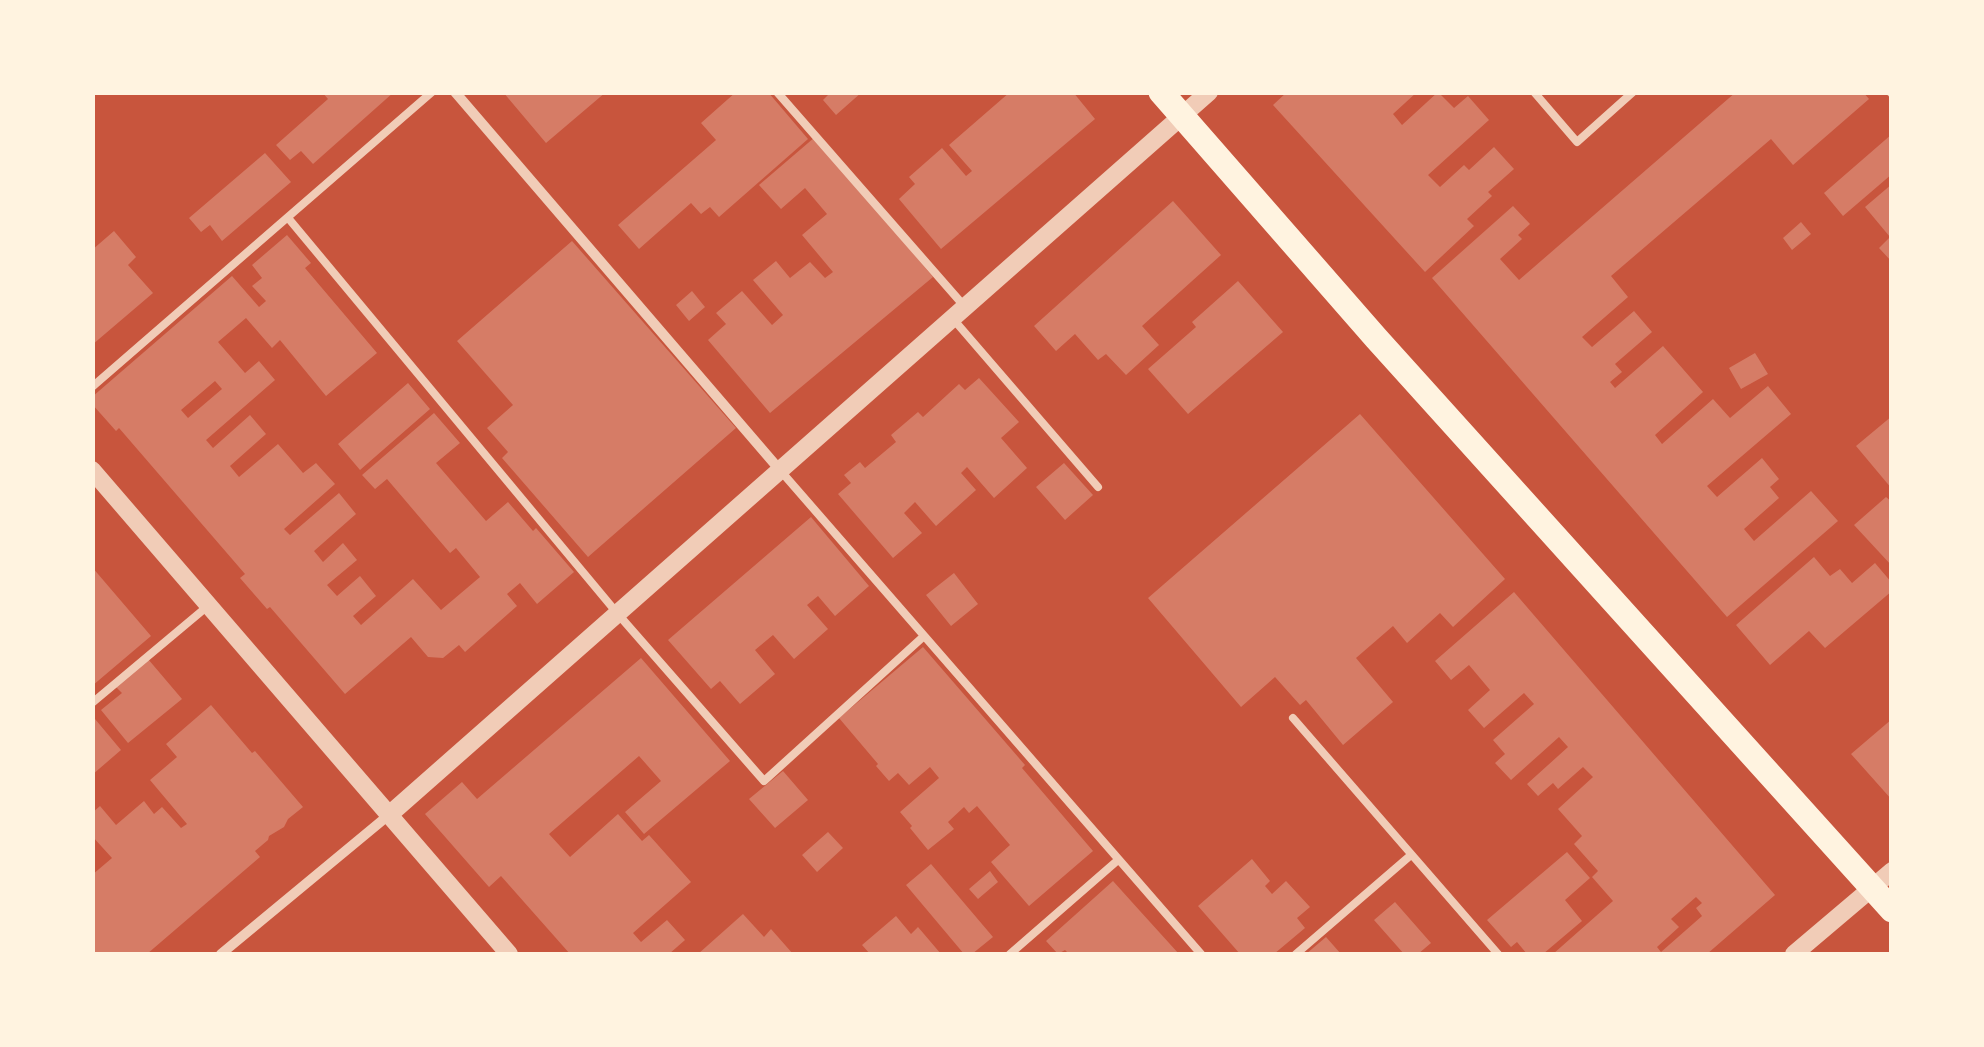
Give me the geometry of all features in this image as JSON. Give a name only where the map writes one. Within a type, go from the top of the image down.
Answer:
[{"type":"main road","points":[[1161,92],[1376,338],[1882,880],[1892,910]]},
{"type":"street","points":[[456,92],[779,469]]},
{"type":"street","points":[[221,954],[390,814],[1209,92]]},
{"type":"street","points":[[92,470],[510,954]]},
{"type":"street","points":[[1794,954],[1882,880]]},
{"type":"lane","points":[[92,387],[432,92]]},
{"type":"lane","points":[[777,92],[1098,487]]},
{"type":"lane","points":[[1534,92],[1577,142],[1633,92]]},
{"type":"lane","points":[[289,219],[617,613],[764,781],[924,636]]},
{"type":"lane","points":[[779,469],[1200,954]]},
{"type":"lane","points":[[92,703],[209,605]]},
{"type":"lane","points":[[1293,718],[1498,954]]},
{"type":"lane","points":[[1296,954],[1411,856]]},
{"type":"lane","points":[[1010,954],[1118,860]]},
{"type":"building","points":[[322,92],[394,92],[313,164],[301,151],[290,160],[276,145],[328,99]]},
{"type":"building","points":[[503,92],[606,92],[546,143]]},
{"type":"building","points":[[736,92],[768,92],[808,139],[719,217],[710,207],[701,214],[691,203],[639,249],[618,225],[716,140],[701,123]]},
{"type":"building","points":[[831,92],[862,92],[836,115],[823,100]]},
{"type":"building","points":[[1010,92],[1073,92],[1095,119],[941,249],[899,199],[915,184],[909,177],[942,148],[966,176],[972,171],[949,145]]},
{"type":"building","points":[[1287,92],[1417,92],[1393,114],[1402,125],[1438,92],[1454,108],[1468,96],[1489,120],[1428,175],[1440,187],[1464,165],[1469,170],[1494,147],[1514,169],[1488,192],[1492,196],[1467,219],[1474,226],[1425,272],[1273,105]]},
{"type":"building","points":[[1736,92],[1863,92],[1869,99],[1793,165],[1771,139],[1611,276],[1628,297],[1582,337],[1592,347],[1634,311],[1652,332],[1615,364],[1622,372],[1610,382],[1615,388],[1663,346],[1703,392],[1655,435],[1662,444],[1713,399],[1730,418],[1768,386],[1791,414],[1707,486],[1717,497],[1762,458],[1779,479],[1770,487],[1779,498],[1744,529],[1754,541],[1811,491],[1838,521],[1727,617],[1432,278],[1513,206],[1530,224],[1518,235],[1522,239],[1500,259],[1519,280]]},
{"type":"building","points":[[1892,134],[1892,174],[1843,216],[1824,193]]},
{"type":"building","points":[[815,137],[933,277],[770,413],[708,340],[726,324],[716,313],[742,291],[772,325],[783,315],[753,280],[776,261],[790,278],[810,262],[825,278],[833,272],[802,235],[827,214],[805,188],[781,209],[759,185]]},
{"type":"building","points":[[265,153],[291,182],[222,241],[210,225],[201,232],[189,218]]},
{"type":"building","points":[[1892,184],[1892,262],[1879,248],[1890,237],[1865,207]]},
{"type":"building","points":[[1173,201],[1221,255],[1142,326],[1159,345],[1126,375],[1106,354],[1098,360],[1075,334],[1056,351],[1034,326]]},
{"type":"building","points":[[1801,222],[1811,234],[1792,250],[1783,238]]},
{"type":"building","points":[[114,231],[136,257],[128,265],[153,293],[92,345],[92,250]]},
{"type":"building","points":[[287,235],[311,263],[305,268],[377,353],[326,396],[280,340],[272,348],[246,318],[218,342],[245,373],[259,361],[275,380],[206,440],[213,448],[250,415],[266,434],[230,466],[239,477],[278,444],[303,473],[316,463],[335,484],[284,529],[290,535],[339,493],[356,514],[314,551],[323,562],[343,543],[357,560],[327,585],[337,596],[360,576],[376,596],[353,616],[361,625],[413,579],[441,610],[480,577],[456,548],[450,553],[387,479],[375,489],[362,475],[434,413],[460,443],[436,463],[486,521],[508,502],[574,572],[537,604],[520,583],[507,594],[517,606],[465,652],[459,645],[443,658],[428,657],[411,637],[345,694],[240,578],[245,574],[119,428],[116,431],[92,404],[92,397],[232,276],[259,307],[266,301],[252,286],[262,278],[252,265]],"holes":[[[215,381],[222,389],[188,418],[181,410]]]},
{"type":"building","points":[[572,241],[736,428],[588,557],[502,458],[508,452],[487,428],[513,405],[457,341]]},
{"type":"building","points":[[1238,281],[1283,332],[1188,414],[1148,369],[1196,327],[1192,322]]},
{"type":"building","points":[[692,291],[705,307],[689,321],[676,305]]},
{"type":"building","points":[[1755,353],[1768,374],[1741,389],[1729,368]]},
{"type":"building","points":[[979,378],[1019,422],[1001,438],[1027,468],[994,498],[967,467],[961,473],[976,490],[936,526],[915,502],[904,513],[922,533],[893,558],[838,494],[851,483],[844,475],[860,462],[865,468],[896,442],[891,435],[918,412],[923,417],[959,384],[965,390]]},
{"type":"building","points":[[408,383],[430,409],[360,470],[338,444]]},
{"type":"building","points":[[1360,414],[1505,579],[1453,627],[1440,613],[1407,643],[1393,626],[1356,658],[1393,702],[1343,745],[1306,700],[1300,705],[1275,677],[1241,707],[1148,598]]},
{"type":"building","points":[[1892,416],[1892,489],[1856,446]]},
{"type":"building","points":[[1064,463],[1093,495],[1065,520],[1036,487]]},
{"type":"building","points":[[1886,497],[1892,502],[1892,566],[1854,525]]},
{"type":"building","points":[[811,517],[869,586],[835,616],[818,596],[807,605],[828,629],[794,659],[773,635],[755,650],[775,674],[740,704],[720,681],[711,689],[668,640]]},
{"type":"building","points":[[1814,557],[1830,576],[1840,569],[1852,583],[1875,563],[1892,583],[1892,591],[1825,648],[1809,631],[1770,665],[1736,625]]},
{"type":"building","points":[[92,567],[151,636],[92,686]]},
{"type":"building","points":[[954,573],[978,604],[951,626],[926,595]]},
{"type":"building","points":[[1514,592],[1775,895],[1707,954],[1553,954],[1613,901],[1592,877],[1598,871],[1574,844],[1582,836],[1558,809],[1593,777],[1583,767],[1558,789],[1553,783],[1538,796],[1527,784],[1568,747],[1559,737],[1511,780],[1495,763],[1505,754],[1493,740],[1534,704],[1524,693],[1484,728],[1468,710],[1490,690],[1469,665],[1451,680],[1435,661]],"holes":[[[1696,897],[1702,903],[1696,908],[1702,916],[1661,952],[1657,947],[1679,927],[1671,919]]]},
{"type":"building","points":[[923,647],[1093,851],[1029,906],[991,862],[1010,845],[977,806],[969,813],[964,807],[948,822],[954,829],[928,850],[900,812],[939,778],[930,767],[909,785],[898,773],[889,781],[839,718]]},
{"type":"building","points":[[641,658],[730,761],[644,834],[625,812],[661,781],[639,756],[549,834],[570,857],[618,814],[642,841],[649,835],[691,882],[633,933],[641,942],[667,920],[685,940],[669,954],[570,954],[501,876],[489,887],[425,814],[462,782],[477,799]]},
{"type":"building","points":[[148,659],[182,699],[128,743],[101,710],[122,693],[115,686]]},
{"type":"building","points":[[211,705],[303,807],[255,851],[260,857],[147,954],[92,954],[92,875],[112,858],[92,836],[92,813],[100,806],[116,825],[144,801],[154,814],[162,807],[181,828],[187,824],[150,780],[177,757],[166,744]]},
{"type":"building","points":[[95,719],[121,750],[92,775],[92,721]]},
{"type":"building","points":[[1892,719],[1892,800],[1851,754]]},
{"type":"building","points":[[783,771],[808,800],[775,828],[749,799]]},
{"type":"building","points":[[828,832],[843,848],[817,872],[802,855]]},
{"type":"building","points":[[1567,852],[1590,878],[1565,900],[1582,921],[1543,954],[1527,954],[1517,942],[1511,947],[1487,920]]},
{"type":"building","points":[[1252,859],[1270,881],[1265,886],[1272,894],[1286,881],[1310,907],[1297,918],[1305,928],[1274,954],[1240,954],[1198,906]]},
{"type":"building","points":[[931,864],[993,937],[972,954],[964,954],[906,885]]},
{"type":"building","points":[[990,871],[998,882],[978,899],[969,889]]},
{"type":"building","points":[[1113,881],[1179,954],[1069,954],[1065,950],[1058,954],[1046,941]]},
{"type":"building","points":[[1395,902],[1431,943],[1418,954],[1404,954],[1374,920]]},
{"type":"building","points":[[743,914],[764,937],[771,929],[793,954],[698,954]]},
{"type":"building","points":[[896,916],[911,934],[918,927],[941,954],[870,954],[862,945]]},
{"type":"building","points":[[1326,937],[1341,954],[1306,954]]}]
